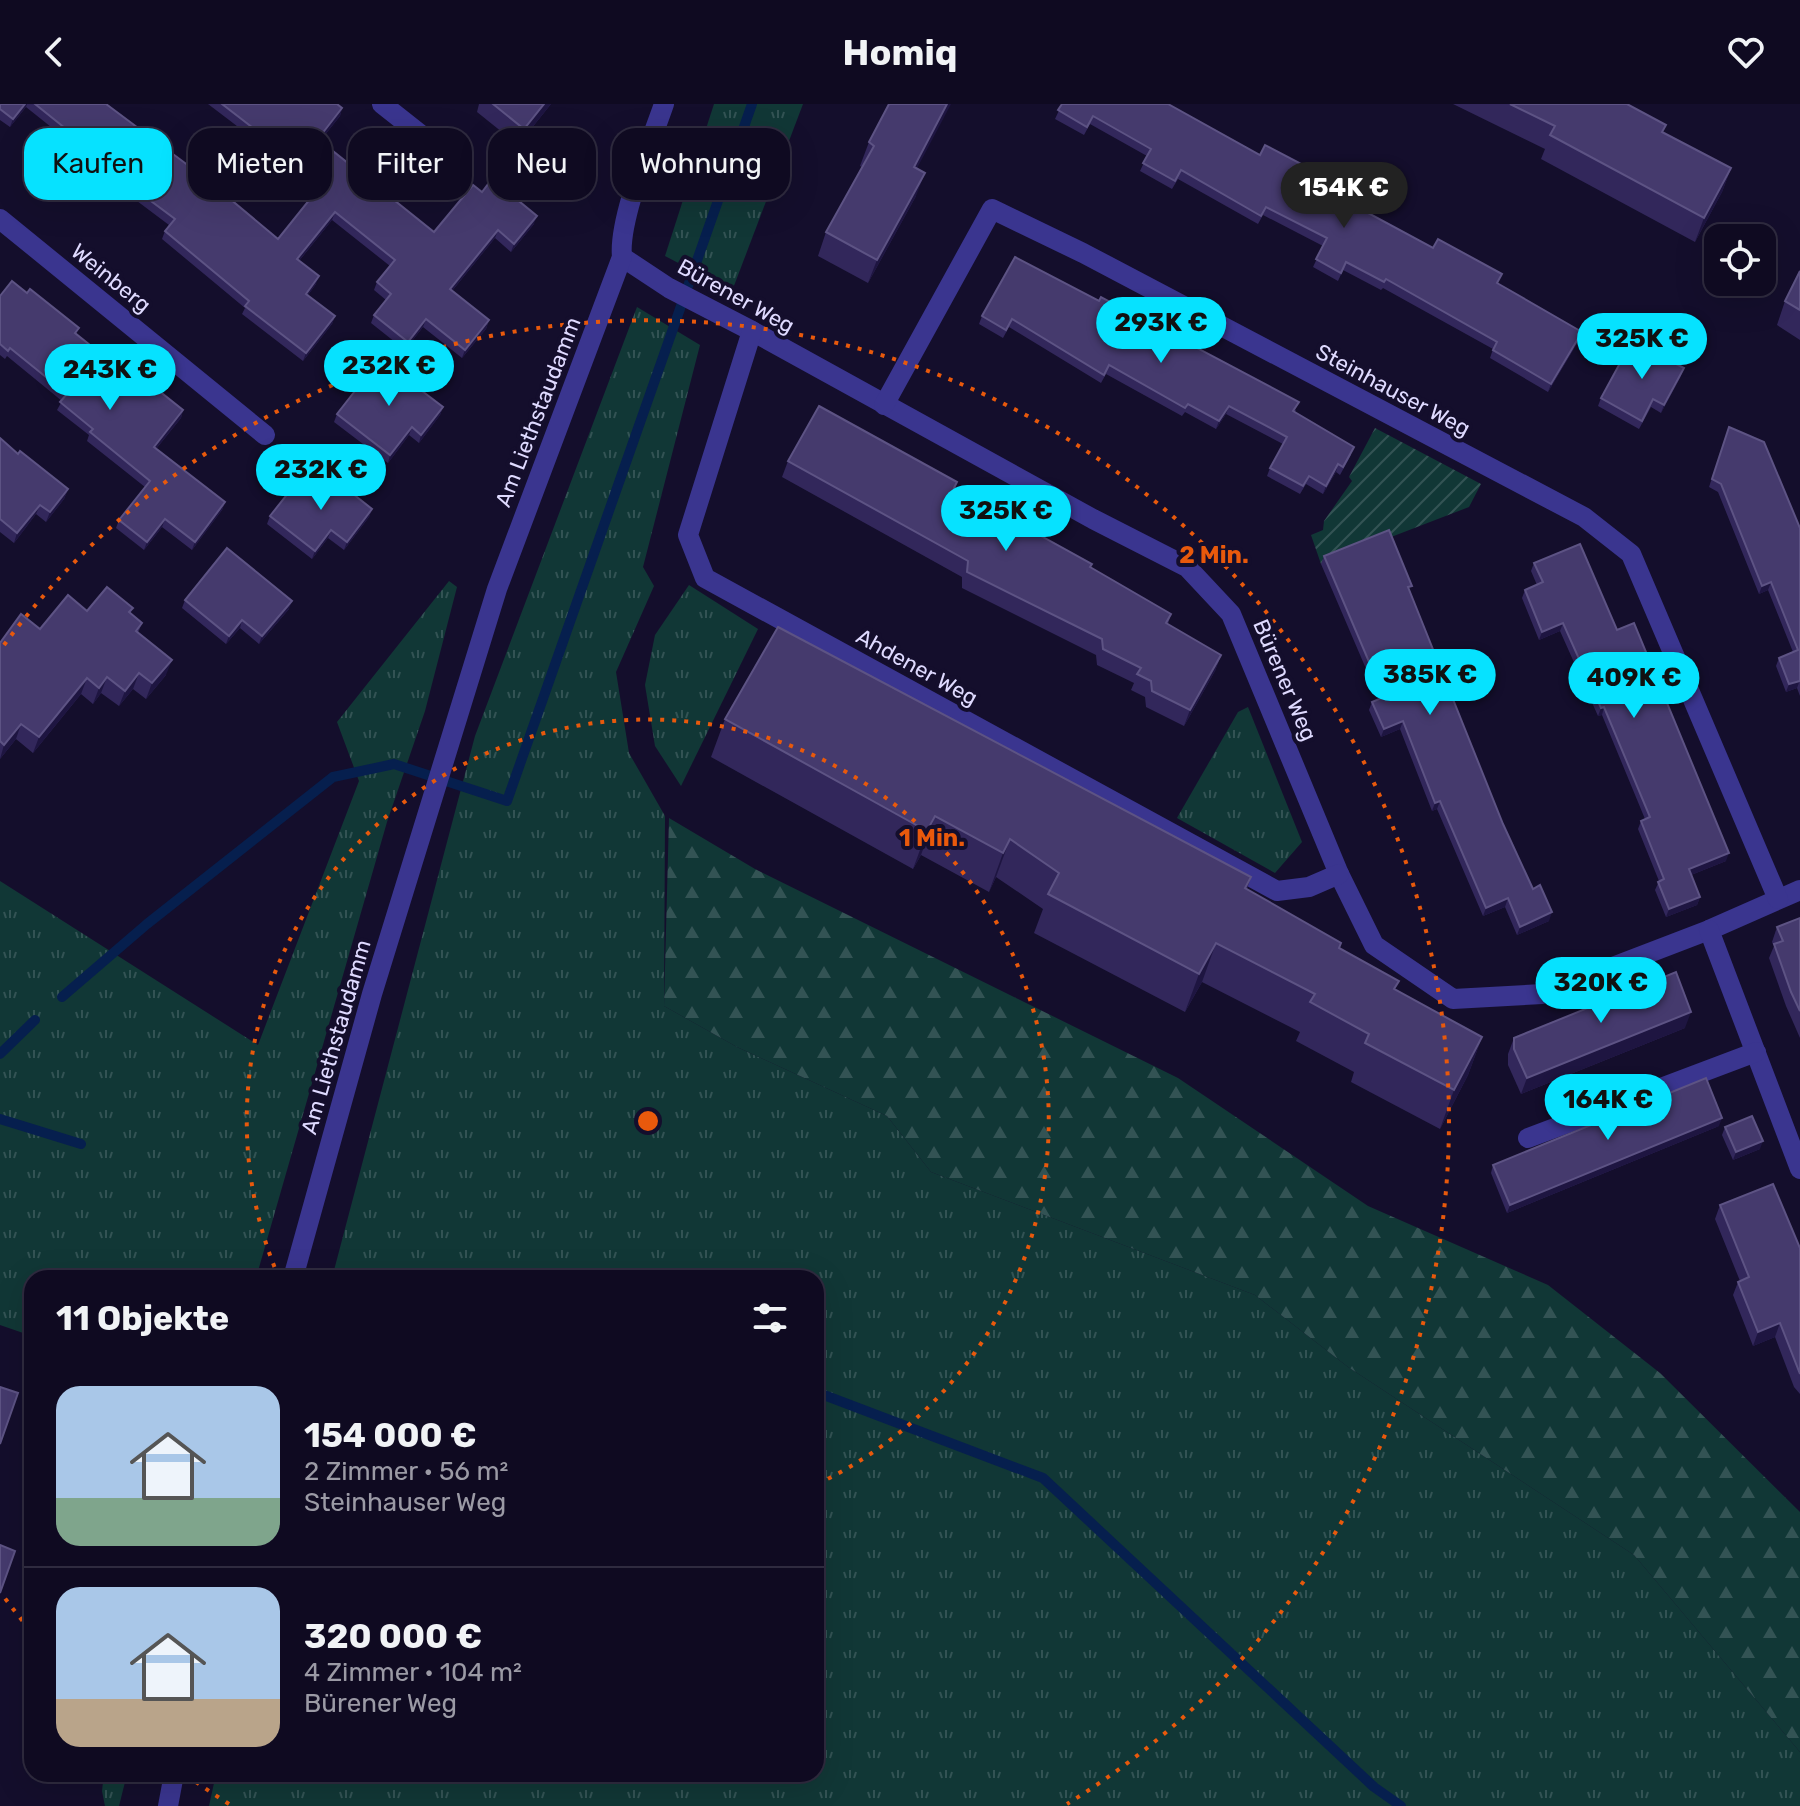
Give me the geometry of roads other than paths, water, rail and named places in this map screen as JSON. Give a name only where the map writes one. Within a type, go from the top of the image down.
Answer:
[{"type":"street","points":[[382,104],[412,128]]},
{"type":"street","name":"Am Liethstaudamm","points":[[295,1270],[372,994],[497,589],[622,257],[620,241],[664,104]]},
{"type":"street","name":"Steinhauser Weg","points":[[884,405],[992,209],[1083,253],[1584,517],[1631,554],[1778,899]]},
{"type":"street","name":"Weinberg","points":[[0,219],[265,435]]},
{"type":"street","name":"Bürener Weg","points":[[622,257],[698,304],[1187,567],[1231,614],[1339,874],[1374,945],[1453,999],[1542,994],[1709,930],[1800,890]]},
{"type":"street","name":"Ahdener Weg","points":[[752,331],[688,535],[705,578],[1277,891],[1309,887],[1339,874]]},
{"type":"street","points":[[1709,930],[1800,1169]]},
{"type":"street","points":[[1528,1138],[1756,1052]]},
{"type":"street","points":[[168,1806],[172,1782]]},
{"type":"waterway","points":[[62,997],[147,924],[333,777],[394,764],[507,801],[752,104]]},
{"type":"waterway","points":[[0,1054],[35,1020]]},
{"type":"waterway","points":[[0,1119],[81,1144]]},
{"type":"waterway","points":[[824,1395],[1043,1478],[1374,1787],[1401,1806]]}]
